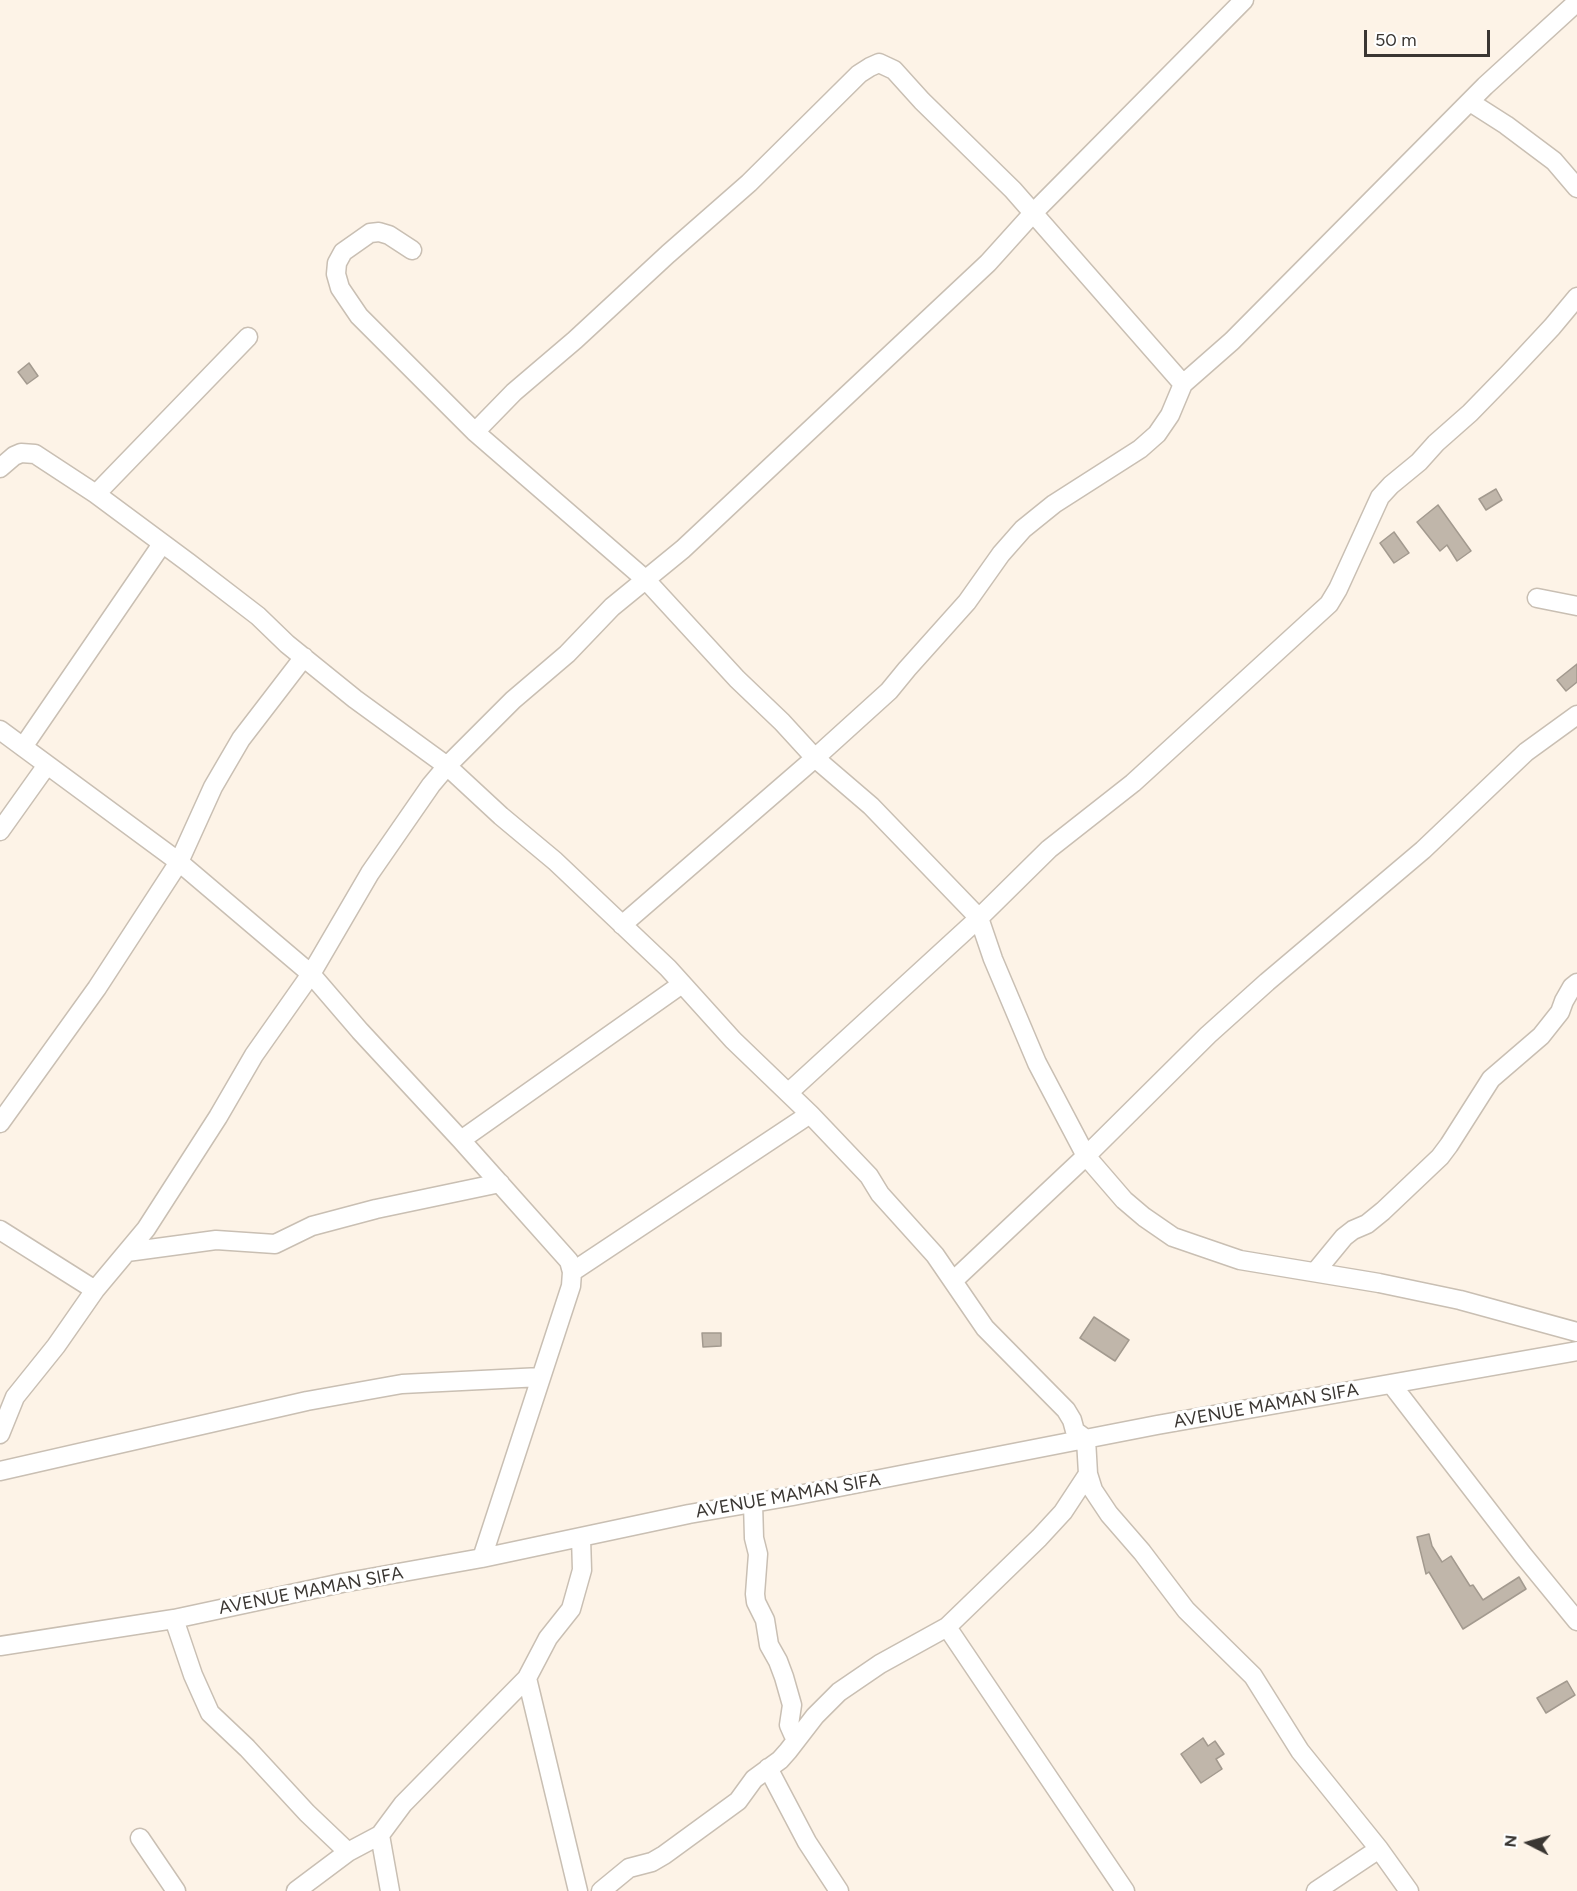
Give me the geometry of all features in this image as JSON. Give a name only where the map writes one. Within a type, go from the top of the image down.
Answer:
[{"type":"street","points":[[0,1434],[15,1397],[56,1346],[95,1290],[146,1229],[218,1117],[254,1055],[311,974],[370,873],[431,785],[447,766],[513,700],[567,654],[612,607],[683,549],[973,278],[1034,212],[1244,0]]},
{"type":"street","points":[[622,925],[890,691],[967,603],[1001,554],[1023,529],[1054,504],[1140,449],[1157,434],[1170,415],[1183,384],[1232,341],[1485,86],[1577,2]]},
{"type":"street","points":[[475,432],[514,392],[749,183],[841,91],[870,66],[879,63],[894,70],[922,101],[1034,212],[1183,384]]},
{"type":"street","points":[[1470,102],[1554,161],[1577,188]]},
{"type":"street","points":[[412,250],[389,235],[379,232],[370,233],[343,252],[337,263],[336,274],[340,288],[359,316],[475,432],[646,580],[737,679],[782,722],[815,758],[871,806],[979,918],[1024,1036],[1086,1156],[1124,1200],[1143,1217],[1173,1237],[1240,1260],[1460,1300],[1577,1332]]},
{"type":"street","points":[[788,1093],[979,918],[1049,849],[1133,783],[1329,604],[1380,497],[1470,413],[1552,327],[1577,297]]},
{"type":"street","points":[[96,494],[248,337]]},
{"type":"street","points":[[0,468],[21,453],[35,454],[96,494],[258,616],[287,644],[355,699],[447,766],[501,816],[555,861],[682,984],[733,1040],[810,1114],[869,1176],[880,1194],[935,1255],[985,1328],[1066,1410],[1075,1431],[1086,1439],[1088,1474],[1093,1490],[1110,1514],[1186,1610],[1253,1676],[1300,1751],[1379,1848],[1409,1891]]},
{"type":"street","points":[[23,747],[162,544]]},
{"type":"street","points":[[1537,598],[1577,606]]},
{"type":"street","points":[[0,1123],[97,988],[178,862],[213,787],[241,739],[304,657]]},
{"type":"street","points":[[953,1281],[1086,1156],[1216,1027],[1378,886],[1423,850],[1526,752],[1577,715]]},
{"type":"street","points":[[0,730],[178,862],[311,974],[360,1031],[570,1261],[572,1272],[570,1286],[482,1558]]},
{"type":"street","points":[[0,831],[47,765]]},
{"type":"street","points":[[1316,1272],[1344,1237],[1367,1224],[1383,1211],[1440,1156],[1491,1079],[1541,1036],[1560,1012],[1564,1000],[1577,983]]},
{"type":"street","points":[[461,1140],[682,984]]},
{"type":"street","points":[[572,1272],[810,1114]]},
{"type":"street","points":[[128,1252],[216,1240],[275,1244],[312,1226],[376,1209],[500,1183]]},
{"type":"street","points":[[0,1230],[95,1290]]},
{"type":"street","name":"AVENUE MAMAN SIFA","points":[[0,1646],[174,1619],[689,1514],[1157,1425],[1577,1351]]},
{"type":"street","points":[[0,1471],[306,1401],[402,1384],[541,1377]]},
{"type":"street","points":[[1392,1385],[1577,1621]]},
{"type":"street","points":[[601,1891],[629,1868],[652,1862],[664,1855],[738,1801],[754,1779],[780,1760],[814,1716],[839,1692],[880,1664],[947,1627],[1055,1521],[1088,1474]]},
{"type":"street","points":[[753,1503],[754,1538],[758,1554],[756,1602],[766,1625],[769,1645],[784,1677],[792,1705],[789,1725],[797,1739]]},
{"type":"street","points":[[296,1891],[348,1852],[380,1835],[404,1804],[527,1678],[548,1638],[571,1610],[582,1570],[581,1537]]},
{"type":"street","points":[[174,1619],[193,1675],[210,1713],[348,1852]]},
{"type":"street","points":[[947,1627],[1125,1891]]},
{"type":"street","points":[[527,1678],[578,1891]]},
{"type":"street","points":[[768,1768],[807,1842],[839,1891]]},
{"type":"street","points":[[380,1835],[390,1891]]},
{"type":"street","points":[[140,1838],[176,1891]]},
{"type":"street","points":[[1316,1891],[1379,1848]]},
{"type":"building","points":[[29,363],[38,376],[27,384],[18,372]]},
{"type":"building","points":[[1496,489],[1502,500],[1486,510],[1479,499]]},
{"type":"building","points":[[1438,505],[1471,551],[1457,561],[1447,545],[1440,551],[1417,522]]},
{"type":"building","points":[[1394,532],[1409,553],[1394,563],[1380,543]]},
{"type":"building","points":[[1577,664],[1577,682],[1566,691],[1557,680]]},
{"type":"building","points":[[1094,1317],[1129,1340],[1115,1361],[1080,1338]]},
{"type":"building","points":[[702,1333],[721,1333],[721,1346],[703,1347]]},
{"type":"building","points":[[1429,1534],[1432,1546],[1442,1562],[1451,1556],[1470,1586],[1473,1585],[1483,1600],[1519,1577],[1526,1589],[1463,1629],[1429,1572],[1426,1574],[1417,1537]]},
{"type":"building","points":[[1567,1681],[1575,1695],[1546,1713],[1537,1698]]},
{"type":"building","points":[[1203,1738],[1208,1746],[1215,1741],[1224,1754],[1216,1759],[1222,1769],[1201,1783],[1181,1754]]}]
